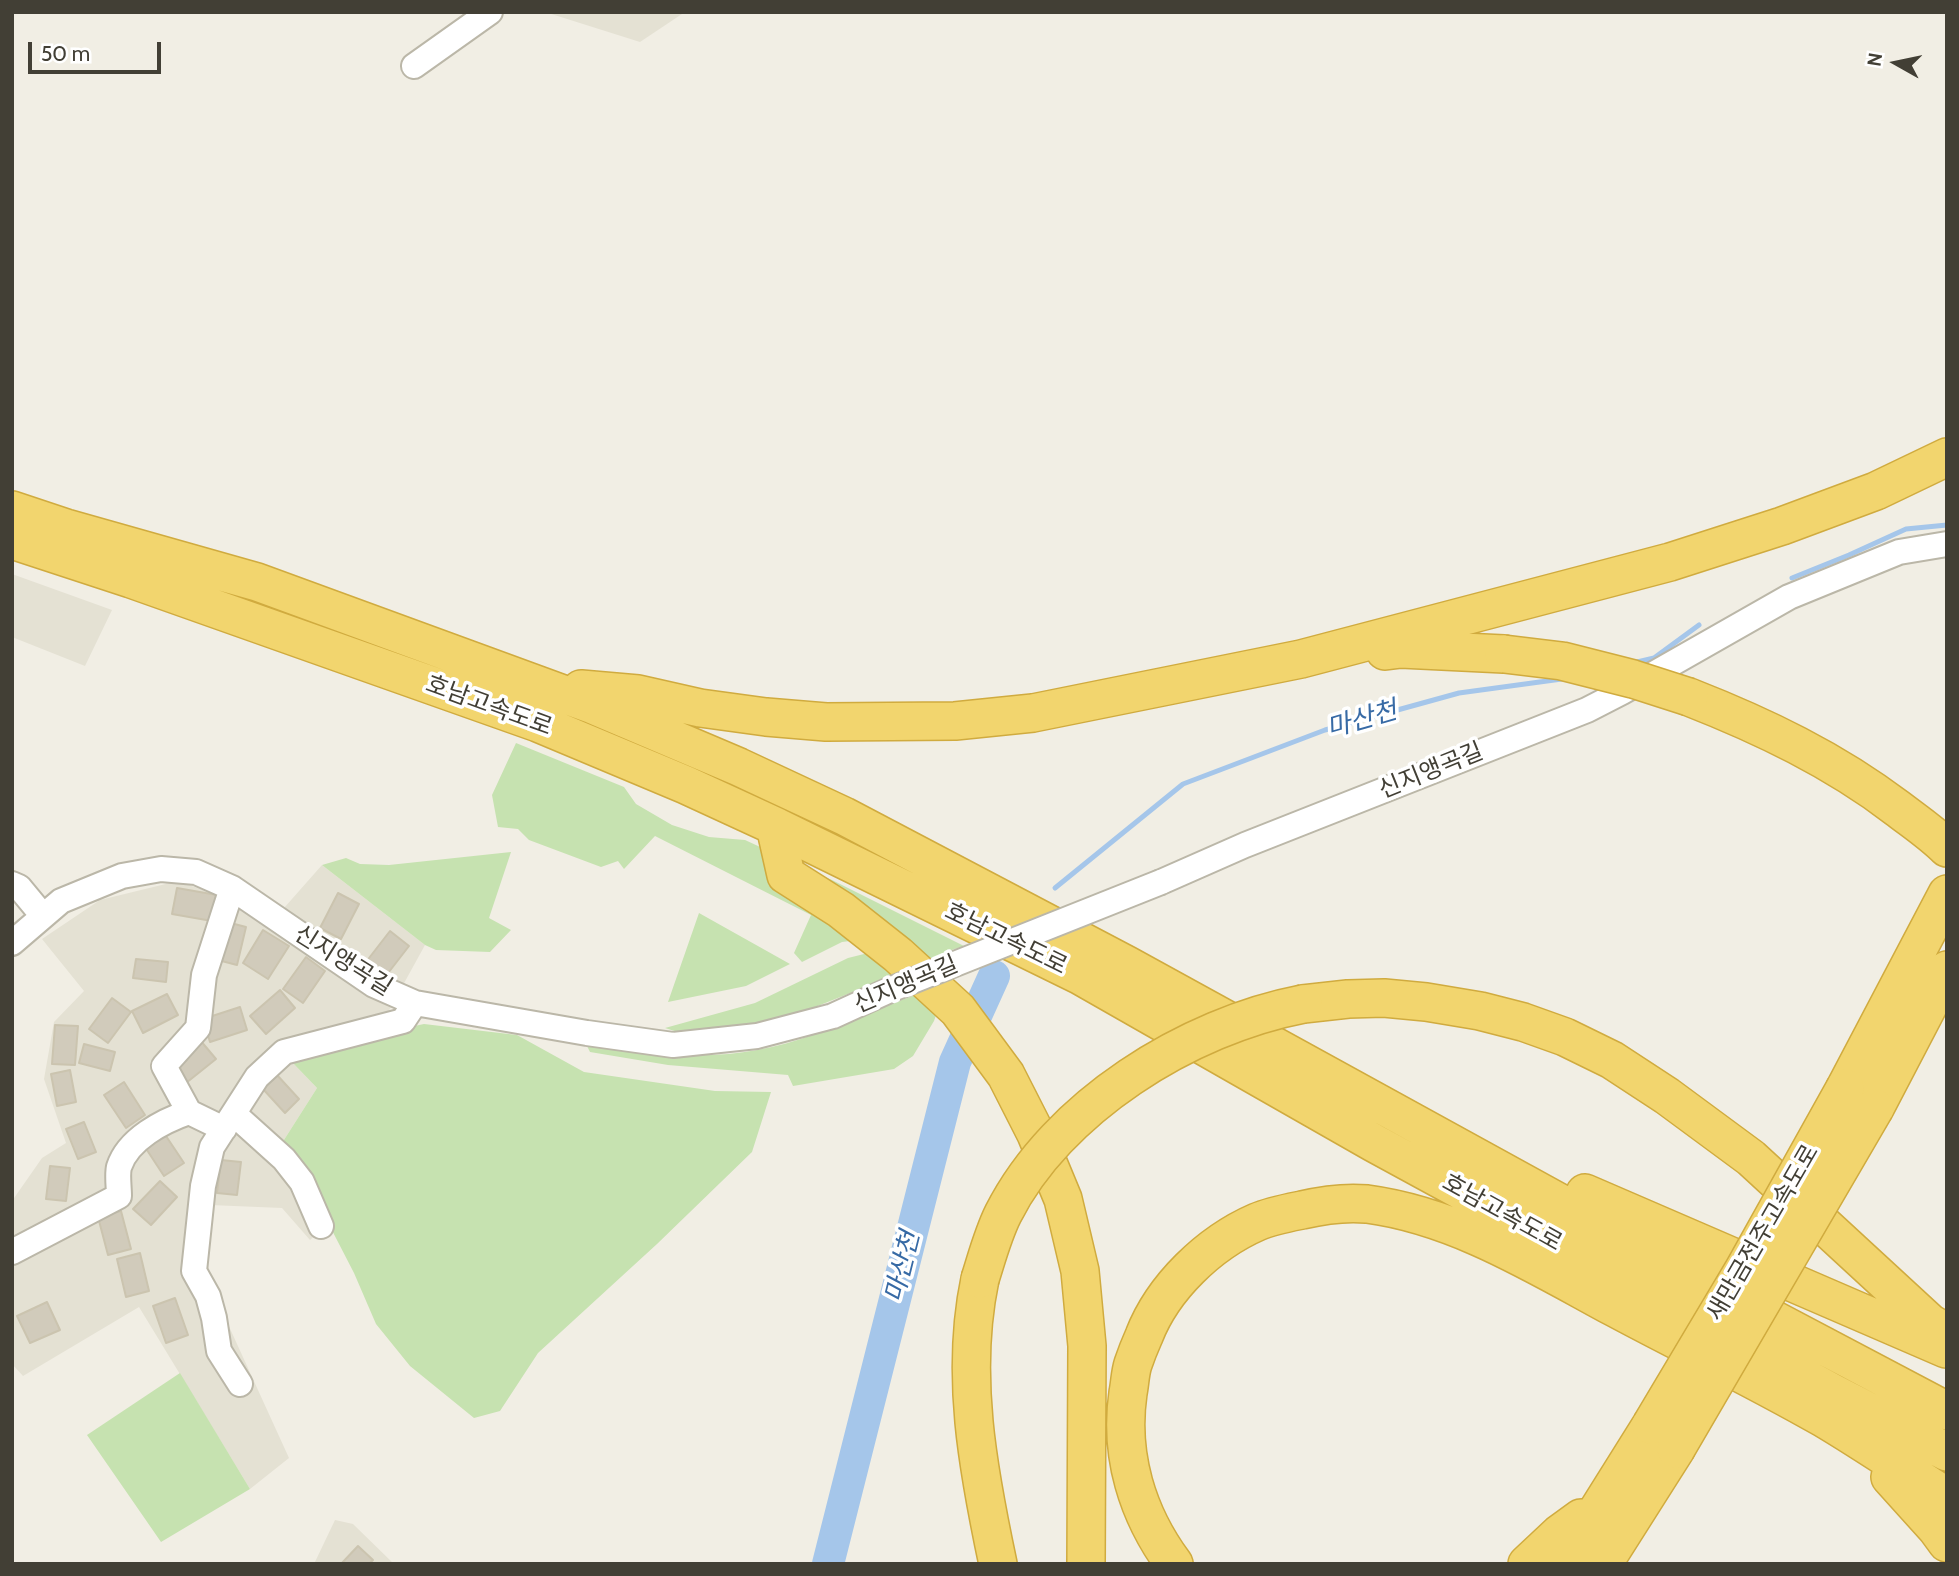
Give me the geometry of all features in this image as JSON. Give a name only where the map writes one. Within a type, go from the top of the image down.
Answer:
[{"type":"highway","points":[[539,684],[638,694],[700,708],[826,722],[955,721],[1033,713],[1300,659],[1682,558],[1782,526],[1865,495],[1947,457]]},
{"type":"highway","name":"호남고속도로","points":[[12,510],[257,582],[539,684],[739,767],[844,816],[1127,965],[1733,1298],[1947,1411]]},
{"type":"highway","name":"호남고속도로","points":[[12,540],[131,579],[538,723],[686,785],[827,850],[1081,976],[1305,1103],[1797,1373],[1947,1452]]},
{"type":"highway","points":[[1300,659],[1401,649],[1504,654],[1562,661],[1633,679],[1735,715],[1818,755],[1866,784],[1947,848]]},
{"type":"highway","points":[[775,826],[786,875],[841,910],[895,972],[958,1010],[1006,1074],[1036,1134],[1063,1199],[1080,1271],[1087,1346],[1086,1564]]},
{"type":"highway","name":"새만금전주고속도로","points":[[1603,1564],[1744,1269],[1845,1088],[1947,894]]},
{"type":"highway","name":"새만금전주고속도로","points":[[1564,1564],[1605,1500],[1663,1437],[1875,1108],[1947,970]]},
{"type":"highway","points":[[998,1564],[975,1441],[972,1340],[980,1279],[1002,1214],[1052,1143],[1084,1112],[1124,1081],[1147,1065],[1188,1045],[1274,1009],[1348,999],[1384,998],[1426,1002],[1480,1011],[1565,1037],[1612,1060],[1667,1096],[1751,1158],[1930,1323],[1947,1333]]},
{"type":"highway","points":[[1305,1103],[1489,1241],[1823,1418],[1947,1497]]},
{"type":"highway","points":[[1377,1103],[1947,1349]]},
{"type":"highway","points":[[1174,1564],[1147,1521],[1134,1488],[1126,1449],[1126,1408],[1133,1364],[1148,1324],[1167,1295],[1190,1268],[1230,1237],[1258,1222],[1326,1205],[1365,1204],[1405,1213],[1489,1241]]},
{"type":"highway","points":[[1823,1418],[1897,1484],[1947,1543]]},
{"type":"highway","points":[[1527,1564],[1559,1534],[1605,1500]]},
{"type":"street","points":[[414,66],[490,12]]},
{"type":"street","name":"신지앵곡길","points":[[12,943],[61,901],[121,876],[161,869],[196,872],[232,888],[374,985],[415,1003],[673,1045],[757,1036],[833,1016],[895,972],[1161,881],[1245,845],[1587,710],[1789,597],[1899,552],[1947,544]]},
{"type":"street","points":[[12,884],[19,887],[43,916]]},
{"type":"street","points":[[188,1112],[164,1066],[198,1028],[204,975],[232,888]]},
{"type":"street","points":[[240,1384],[219,1351],[208,1296],[194,1271],[203,1186],[212,1147],[257,1077],[284,1052],[403,1021],[415,1003]]},
{"type":"street","points":[[12,1252],[120,1196],[118,1168],[133,1144],[171,1118],[188,1112],[247,1124],[290,1166],[302,1182],[321,1226]]},
{"type":"shaded area","points":[[545,12],[685,12],[640,42]]},
{"type":"shaded area","points":[[12,574],[112,610],[85,666],[12,637]]},
{"type":"shaded area","points":[[322,865],[425,945],[386,1016],[290,1060],[317,1088],[282,1143],[318,1233],[310,1240],[282,1208],[210,1205],[205,1241],[211,1287],[289,1458],[250,1489],[139,1307],[23,1376],[12,1364],[12,1201],[42,1158],[66,1143],[44,1079],[54,1022],[84,991],[42,939],[100,900],[178,881],[217,895],[269,925]]},
{"type":"shaded area","points":[[335,1520],[353,1524],[394,1564],[314,1564]]},
{"type":"green space","points":[[516,743],[624,787],[636,804],[672,825],[709,837],[745,840],[966,947],[954,949],[930,961],[875,938],[842,942],[802,962],[794,953],[811,915],[655,836],[624,869],[618,861],[601,867],[529,840],[518,829],[498,827],[492,795]]},
{"type":"green space","points":[[511,852],[489,918],[511,930],[490,952],[436,950],[425,945],[322,865],[346,858],[360,864],[389,865]]},
{"type":"green space","points":[[699,913],[790,964],[746,986],[668,1002]]},
{"type":"green space","points":[[872,952],[903,965],[893,976],[785,1019],[740,1028],[681,1033],[665,1028],[755,1003],[848,958]]},
{"type":"green space","points":[[939,987],[944,992],[934,1021],[913,1056],[894,1069],[793,1086],[788,1075],[668,1065],[590,1052],[586,1044],[693,1055],[757,1050],[814,1034]]},
{"type":"green space","points":[[424,1024],[517,1035],[584,1072],[715,1091],[771,1092],[752,1152],[538,1353],[500,1411],[474,1418],[410,1366],[376,1324],[354,1273],[306,1180],[282,1143],[317,1088],[290,1060],[338,1042]]},
{"type":"green space","points":[[180,1373],[250,1489],[161,1542],[87,1435]]},
{"type":"building","points":[[177,888],[217,895],[212,921],[172,914]]},
{"type":"building","points":[[338,893],[359,904],[341,939],[320,928]]},
{"type":"building","points":[[223,921],[246,927],[237,965],[214,959]]},
{"type":"building","points":[[263,930],[289,946],[268,979],[243,963]]},
{"type":"building","points":[[390,931],[409,946],[385,977],[366,962]]},
{"type":"building","points":[[306,957],[325,971],[303,1003],[283,989]]},
{"type":"building","points":[[136,959],[168,962],[166,982],[133,978]]},
{"type":"building","points":[[280,990],[295,1008],[266,1034],[250,1016]]},
{"type":"building","points":[[167,994],[178,1015],[143,1033],[132,1011]]},
{"type":"building","points":[[112,998],[131,1012],[108,1043],[89,1029]]},
{"type":"building","points":[[240,1007],[247,1030],[210,1042],[203,1019]]},
{"type":"building","points":[[55,1025],[78,1026],[75,1065],[52,1064]]},
{"type":"building","points":[[200,1040],[216,1059],[186,1083],[171,1065]]},
{"type":"building","points":[[84,1044],[115,1052],[110,1071],[79,1063]]},
{"type":"building","points":[[70,1070],[76,1102],[57,1106],[51,1074]]},
{"type":"building","points":[[277,1075],[299,1099],[285,1113],[263,1089]]},
{"type":"building","points":[[124,1082],[145,1115],[126,1128],[104,1095]]},
{"type":"building","points":[[84,1122],[96,1152],[78,1159],[66,1129]]},
{"type":"building","points":[[162,1130],[184,1163],[164,1176],[143,1144]]},
{"type":"building","points":[[221,1160],[241,1162],[237,1195],[217,1193]]},
{"type":"building","points":[[50,1166],[70,1168],[66,1201],[46,1199]]},
{"type":"building","points":[[160,1181],[177,1197],[151,1225],[133,1209]]},
{"type":"building","points":[[121,1211],[131,1249],[108,1255],[98,1217]]},
{"type":"building","points":[[140,1253],[149,1291],[126,1297],[117,1259]]},
{"type":"building","points":[[175,1298],[188,1335],[166,1343],[153,1306]]},
{"type":"building","points":[[47,1302],[60,1330],[30,1343],[17,1316]]},
{"type":"building","points":[[358,1546],[373,1560],[369,1564],[341,1564]]},
{"type":"waterway","name":"마산천","points":[[1792,578],[1906,529],[1947,525]]},
{"type":"waterway","name":"마산천","points":[[1633,663],[1654,658],[1699,625]]},
{"type":"waterway","name":"마산천","points":[[1055,888],[1183,784],[1325,730],[1459,693],[1569,678]]},
{"type":"waterway","name":"마산천","points":[[828,1564],[955,1062],[994,976]]}]
